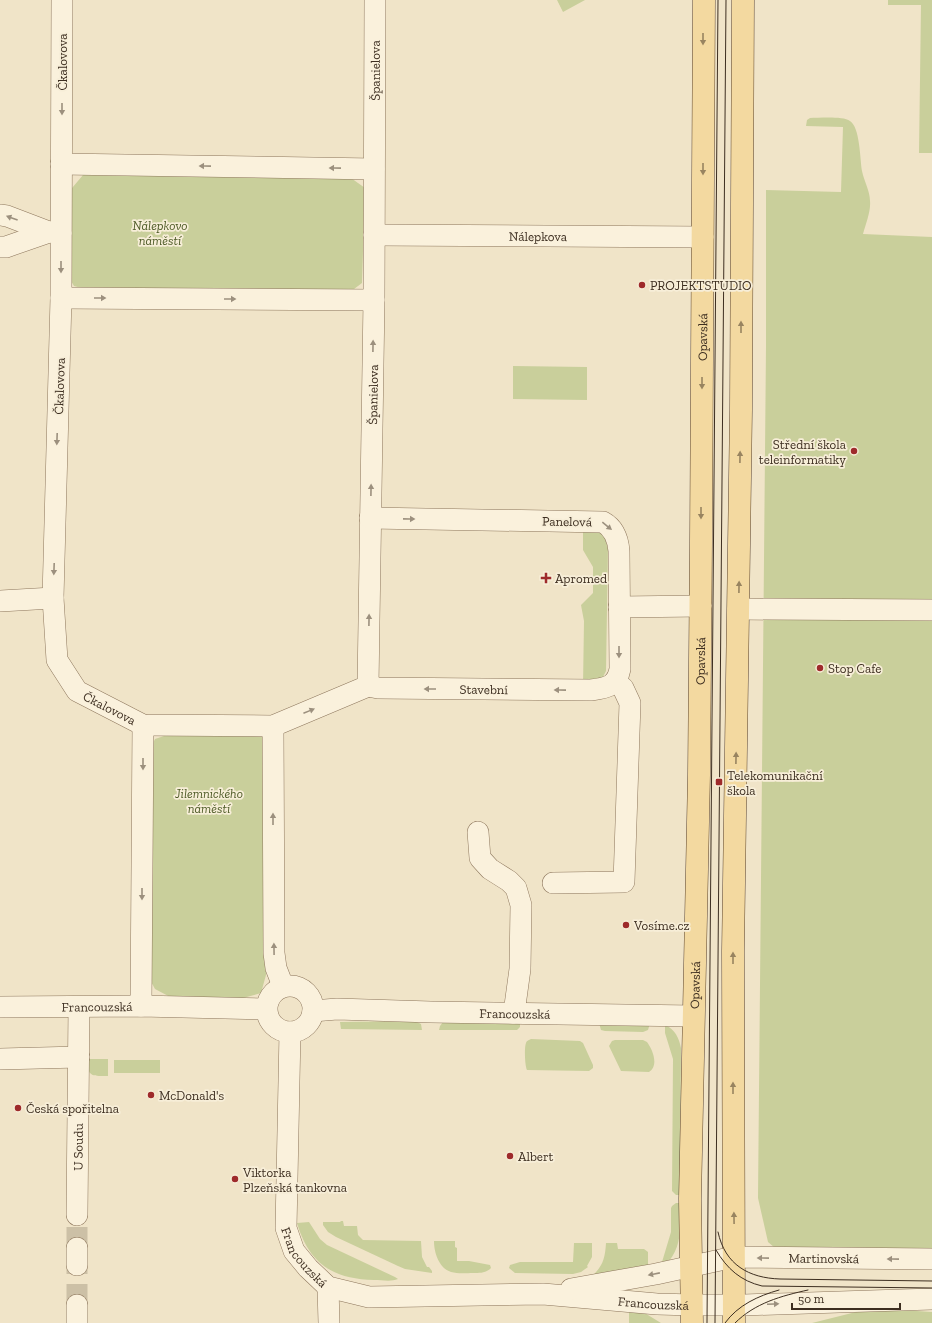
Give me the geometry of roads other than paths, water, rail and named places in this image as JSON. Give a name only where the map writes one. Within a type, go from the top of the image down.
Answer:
[{"type":"main road","name":"Opavská","points":[[692,1314],[690,1199],[699,775],[704,0]]},
{"type":"main road","points":[[728,1311],[725,1259],[733,951],[741,410],[743,0]]},
{"type":"street","name":"Čkalovova","points":[[62,0],[62,164],[55,232],[61,298],[53,598],[58,660],[77,691],[143,724]]},
{"type":"street","name":"Španielova","points":[[368,686],[374,300],[375,0]]},
{"type":"street","points":[[62,164],[374,169]]},
{"type":"street","points":[[0,216],[7,216],[55,232]]},
{"type":"street","points":[[0,247],[6,247],[55,232]]},
{"type":"street","name":"Nálepkova","points":[[374,235],[703,238]]},
{"type":"street","points":[[61,298],[374,300]]},
{"type":"street","name":"Panelová","points":[[370,518],[603,522],[607,524],[613,531],[619,544],[620,669],[619,675],[607,685]]},
{"type":"street","points":[[0,601],[53,598]]},
{"type":"street","points":[[619,607],[700,606]]},
{"type":"street","points":[[738,609],[932,610]]},
{"type":"street","points":[[553,882],[624,882],[630,703],[623,688],[607,685]]},
{"type":"street","name":"Stavební","points":[[368,686],[378,688],[607,685]]},
{"type":"street","points":[[141,1006],[143,724],[273,726],[368,686]]},
{"type":"street","points":[[273,726],[274,953],[276,968],[284,986]]},
{"type":"street","points":[[478,832],[480,858],[490,869],[509,881],[516,888],[521,904],[520,969],[514,1013]]},
{"type":"street","points":[[290,985],[302,989],[311,998],[313,1011],[312,1016],[306,1026],[290,1032],[284,1031],[273,1025],[267,1015],[266,1008],[269,997],[273,992],[284,986],[290,985]]},
{"type":"street","name":"Francouzská","points":[[0,1007],[141,1006],[266,1008]]},
{"type":"street","name":"U Soudu","points":[[77,1215],[79,1007]]},
{"type":"street","name":"Francouzská","points":[[313,1011],[337,1009],[693,1016]]},
{"type":"street","name":"Francouzská","points":[[290,1032],[286,1228],[294,1251],[308,1268],[328,1287],[370,1297],[542,1294],[657,1304],[692,1314],[728,1311]]},
{"type":"street","points":[[0,1059],[78,1057]]},
{"type":"street","name":"Francouzská","points":[[542,1294],[725,1259]]},
{"type":"street","name":"Martinovská","points":[[725,1259],[932,1259]]},
{"type":"street","points":[[328,1287],[329,1323]]},
{"type":"street","points":[[728,1311],[932,1299]]},
{"type":"tunnel","points":[[77,1215],[77,1248]]},
{"type":"tunnel","points":[[77,1265],[77,1305]]},
{"type":"tram line","points":[[707,1323],[718,0]]},
{"type":"tram line","points":[[715,1323],[726,0]]},
{"type":"tram line","points":[[718,1232],[726,1253],[733,1261],[740,1268],[758,1276],[780,1279],[932,1281]]},
{"type":"tram line","points":[[716,1250],[720,1257],[735,1273],[754,1284],[762,1286],[932,1288]]},
{"type":"tram line","points":[[725,1323],[742,1306],[764,1295],[779,1290]]},
{"type":"tram line","points":[[735,1323],[751,1310],[760,1305],[778,1298],[808,1290]]},
{"type":"place","name":"PROJEKTSTUDIO","points":[[642,285]]},
{"type":"place","name":"Střední škola teleinformatiky","points":[[854,451]]},
{"type":"place","name":"Apromed","points":[[546,578]]},
{"type":"place","name":"Stop Cafe","points":[[820,668]]},
{"type":"place","name":"Telekomunikační škola","points":[[719,782]]},
{"type":"place","name":"Vosíme.cz","points":[[626,925]]},
{"type":"place","name":"McDonald's","points":[[151,1095]]},
{"type":"place","name":"Česká spořitelna","points":[[18,1108]]},
{"type":"place","name":"Albert","points":[[510,1156]]},
{"type":"place","name":"Viktorka Plzeňská tankovna","points":[[235,1179]]},
{"type":"park label","name":"Nálepkovo náměstí","points":[[160,232]]},
{"type":"park label","name":"Jilemnického náměstí","points":[[209,800]]}]
